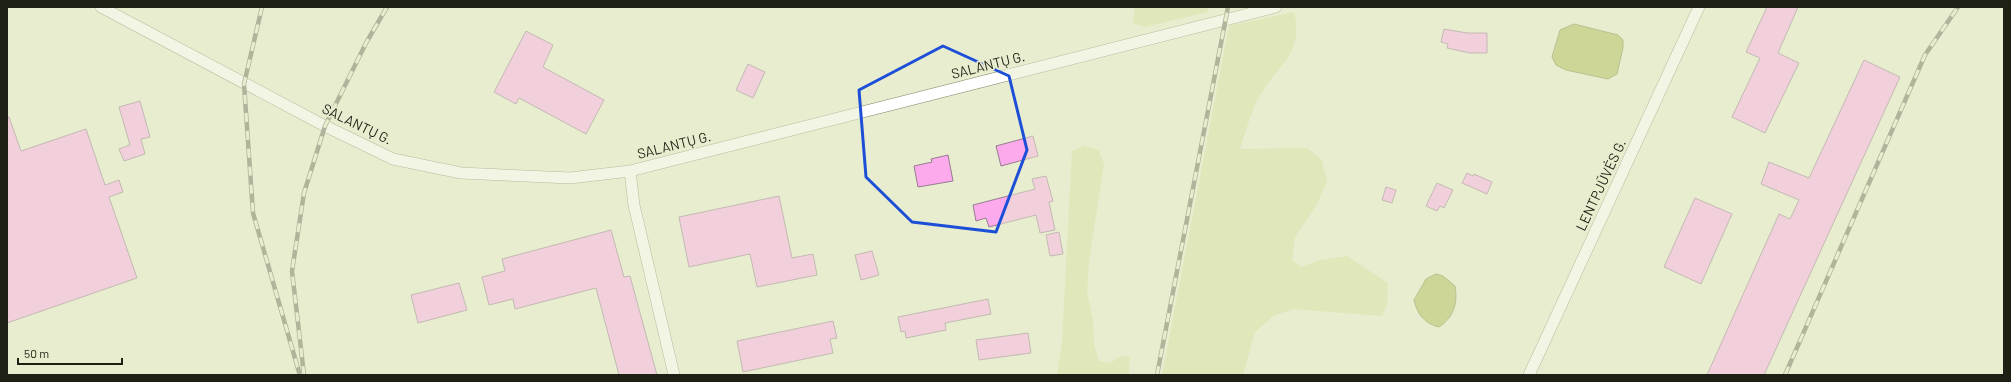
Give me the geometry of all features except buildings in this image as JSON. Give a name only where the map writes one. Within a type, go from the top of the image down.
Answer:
[{"type":"street","name":"SALANTŲ G.","points":[[102,7],[325,126],[393,159],[461,173],[570,178],[630,171],[1276,7]]},
{"type":"street","name":"LENTPJŪVĖS G.","points":[[1529,375],[1699,7]]},
{"type":"street","points":[[630,171],[634,205],[674,375]]},
{"type":"highlighted area","points":[[943,46],[1009,76],[1027,150],[996,232],[912,222],[866,177],[859,90]]},
{"type":"shaded area","points":[[1135,7],[1208,7],[1208,12],[1144,27],[1133,23]]},
{"type":"shaded area","points":[[1294,12],[1296,27],[1295,40],[1292,50],[1258,99],[1240,149],[1307,148],[1322,160],[1327,182],[1316,206],[1295,237],[1292,260],[1301,267],[1320,260],[1347,256],[1388,283],[1387,304],[1382,316],[1293,309],[1273,316],[1255,332],[1243,375],[1162,375],[1229,26]]},
{"type":"shaded area","points":[[1574,24],[1618,35],[1623,40],[1623,48],[1617,74],[1608,79],[1566,70],[1556,65],[1552,57],[1560,30]]},
{"type":"shaded area","points":[[1084,146],[1099,150],[1104,165],[1089,260],[1087,292],[1093,321],[1094,345],[1099,361],[1110,363],[1121,356],[1130,357],[1129,375],[1057,375],[1062,342],[1072,151]]},
{"type":"shaded area","points":[[1436,274],[1443,276],[1455,286],[1456,292],[1454,309],[1448,319],[1439,327],[1434,326],[1422,318],[1417,310],[1414,300],[1426,279]]},
{"type":"railway","points":[[262,7],[244,84],[253,213],[299,372]]},
{"type":"railway","points":[[304,375],[292,271],[304,193],[325,126],[366,43],[387,7]]},
{"type":"railway","points":[[1157,375],[1228,7]]},
{"type":"railway","points":[[1785,375],[1925,55],[1958,7]]}]
